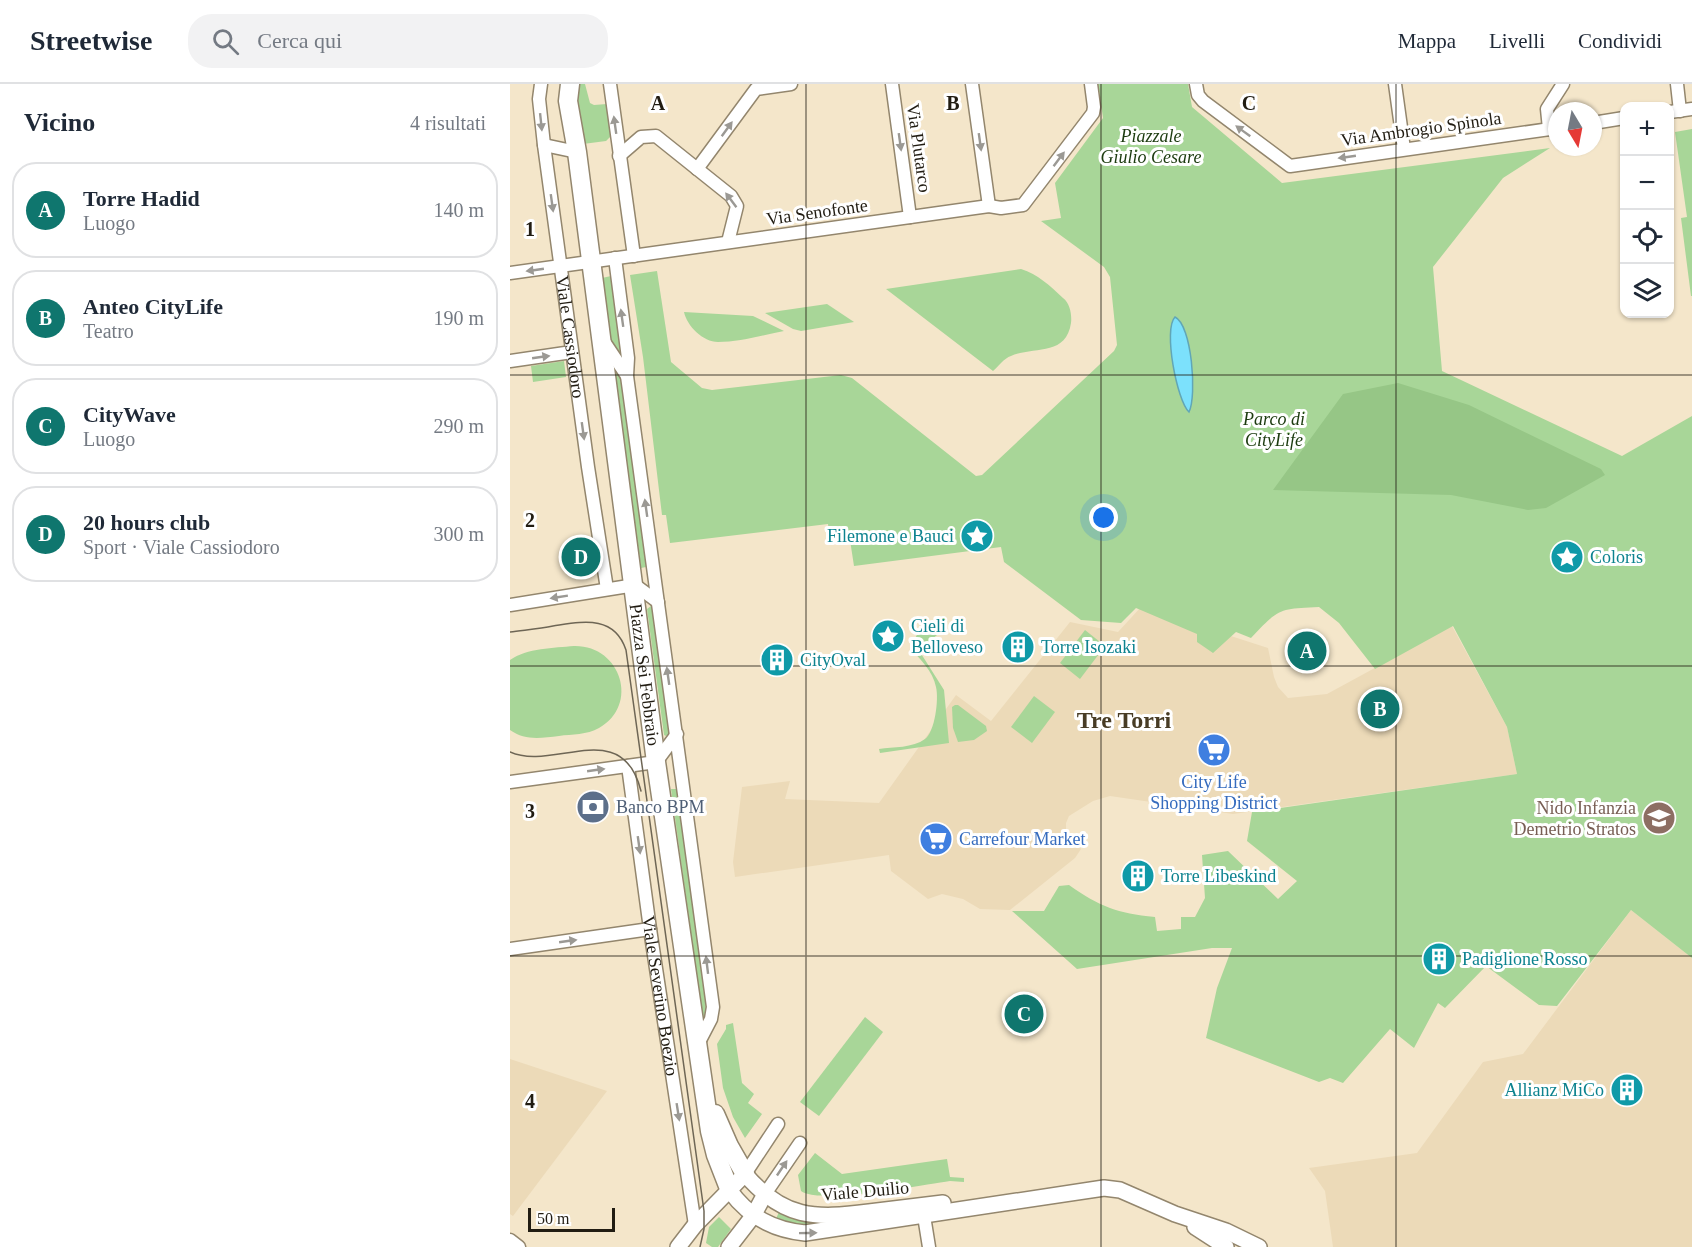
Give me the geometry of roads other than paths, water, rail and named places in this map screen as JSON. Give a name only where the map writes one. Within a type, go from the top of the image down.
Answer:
[{"type":"main road","name":"Viale Cassiodoro","points":[[559,84],[560,90],[569,92],[634,585]]},
{"type":"main road","name":"Piazza Sei Febbraio","points":[[634,585],[656,762]]},
{"type":"main road","name":"Viale Severino Boezio","points":[[656,762],[716,1155],[730,1191]]},
{"type":"main road","name":"Viale Severino Boezio","points":[[704,1082],[720,1128],[746,1174]]},
{"type":"street","points":[[536,84],[539,99]]},
{"type":"street","name":"Viale Cassiodoro","points":[[541,84],[539,99],[544,145],[607,589]]},
{"type":"street","points":[[610,84],[634,256]]},
{"type":"street","points":[[697,169],[756,86],[791,84]]},
{"type":"street","name":"Via Plutarco","points":[[892,84],[910,217]]},
{"type":"street","points":[[972,84],[989,206]]},
{"type":"street","name":"Via Senofonte","points":[[510,273],[989,206],[1000,208],[1023,205],[1093,113],[1091,84]]},
{"type":"street","name":"Via Ambrogio Spinola","points":[[1196,84],[1198,95],[1203,101],[1290,166],[1548,130]]},
{"type":"street","points":[[1395,84],[1404,150]]},
{"type":"street","points":[[1552,102],[1563,84]]},
{"type":"street","points":[[1677,84],[1680,111]]},
{"type":"street","points":[[1602,122],[1620,119]]},
{"type":"street","points":[[619,156],[641,137],[652,135],[697,169],[731,196],[737,206],[728,242]]},
{"type":"street","points":[[544,145],[577,152]]},
{"type":"street","name":"Viale Cassiodoro","points":[[615,258],[628,358],[627,376],[652,555]]},
{"type":"street","name":"Viale Cassiodoro","points":[[601,337],[627,376]]},
{"type":"street","points":[[510,361],[572,352]]},
{"type":"street","name":"Piazza Sei Febbraio","points":[[652,555],[681,771]]},
{"type":"street","name":"Piazza Sei Febbraio","points":[[510,605],[634,585],[658,602]]},
{"type":"street","name":"Piazza Sei Febbraio","points":[[510,782],[656,762],[677,734]]},
{"type":"street","name":"Viale Severino Boezio","points":[[628,766],[694,1225]]},
{"type":"street","name":"Viale Severino Boezio","points":[[681,771],[713,1007],[711,1019],[698,1044]]},
{"type":"street","points":[[510,949],[650,929]]},
{"type":"street","points":[[678,1247],[694,1225],[746,1174],[778,1124]]},
{"type":"street","points":[[729,1247],[753,1216],[765,1194],[800,1143]]},
{"type":"street","name":"Viale Duilio","points":[[746,1174],[765,1194],[781,1205],[798,1212],[827,1217],[947,1202],[1002,1203]]},
{"type":"street","name":"Viale Duilio","points":[[753,1216],[777,1228],[805,1233],[1104,1188],[1120,1190],[1175,1214],[1226,1231],[1259,1247]]},
{"type":"street","points":[[730,1191],[753,1216]]},
{"type":"street","name":"Viale Duilio","points":[[1175,1214],[1226,1247]]},
{"type":"street","points":[[924,1216],[929,1247]]},
{"type":"street","points":[[510,1240],[519,1247]]},
{"type":"water","points":[[1175,317],[1181,323],[1189,346],[1193,392],[1189,412],[1180,394],[1173,365],[1170,335]]},
{"type":"tram line","points":[[510,632],[575,623],[595,623],[613,630],[621,638],[626,650],[704,1211],[704,1229],[700,1247]]},
{"type":"tram line","points":[[510,752],[527,756],[546,756],[584,750],[603,751],[619,756],[632,768],[641,791]]},
{"type":"place","name":"Filemone e Bauci","points":[[977,536]]},
{"type":"place","name":"20 hours club","points":[[581,557]]},
{"type":"place","name":"Coloris","points":[[1567,557]]},
{"type":"place","name":"Cieli di Belloveso","points":[[888,636]]},
{"type":"place","name":"Torre Isozaki","points":[[1018,647]]},
{"type":"place","name":"Torre Hadid","points":[[1307,651]]},
{"type":"place","name":"CityOval","points":[[777,660]]},
{"type":"place","name":"Anteo CityLife","points":[[1380,709]]},
{"type":"place","name":"City Life Shopping District","points":[[1214,750]]},
{"type":"place","name":"Banco BPM","points":[[593,807]]},
{"type":"place","name":"Nido Infanzia Demetrio Stratos","points":[[1659,818]]},
{"type":"place","name":"Carrefour Market","points":[[936,839]]},
{"type":"place","name":"Torre Libeskind","points":[[1138,876]]},
{"type":"place","name":"Padiglione Rosso","points":[[1439,959]]},
{"type":"place","name":"CityWave","points":[[1024,1014]]},
{"type":"place","name":"Allianz MiCo","points":[[1627,1090]]},
{"type":"district","name":"Tre Torri","points":[[1124,720]]},
{"type":"park label","name":"Piazzale Giulio Cesare","points":[[1151,146]]},
{"type":"park label","name":"Parco di CityLife","points":[[1274,429]]}]
